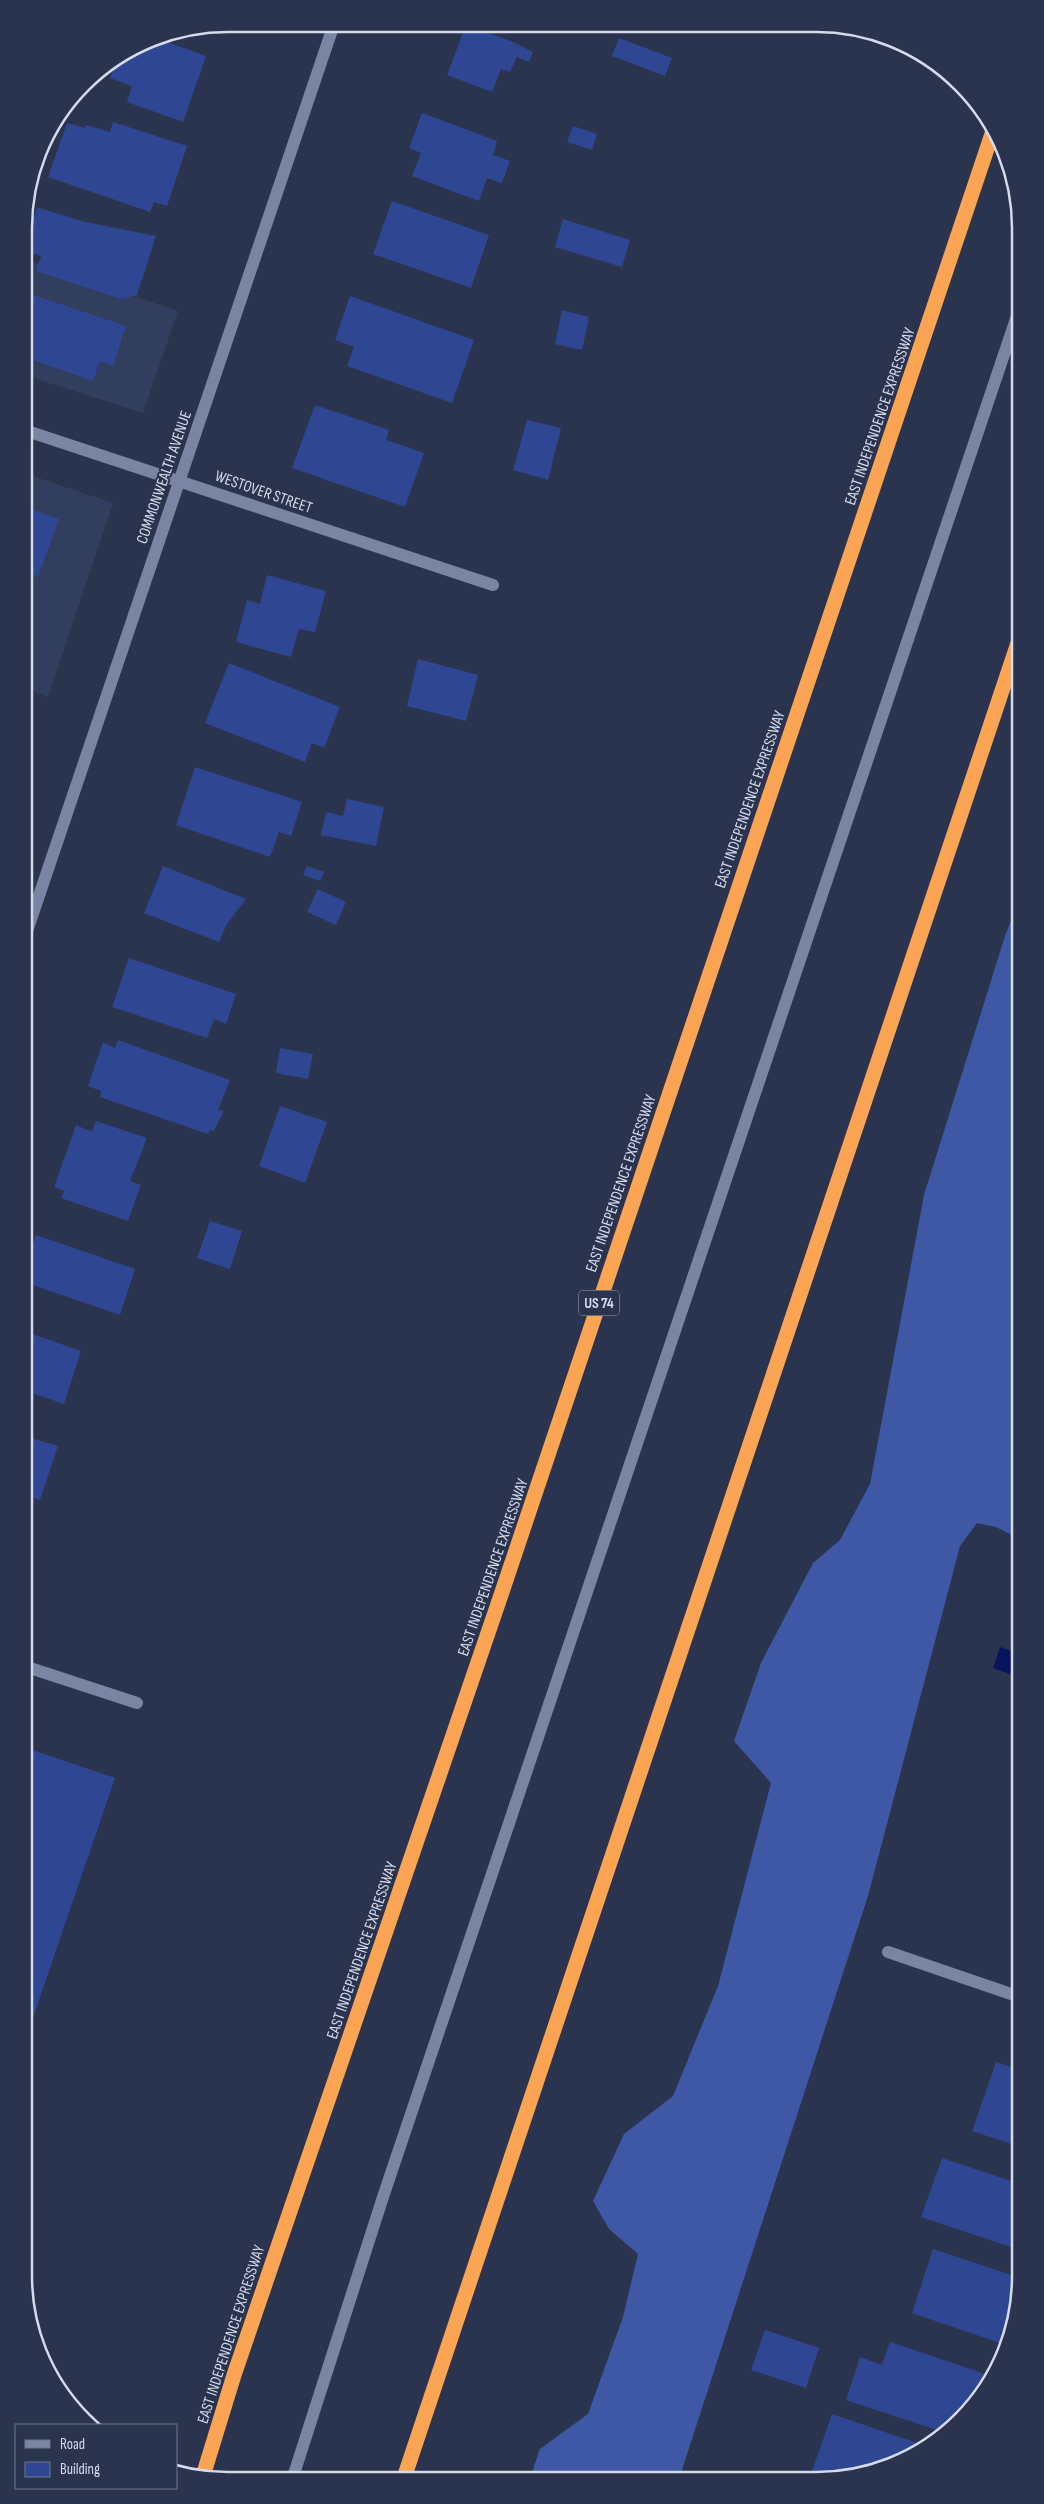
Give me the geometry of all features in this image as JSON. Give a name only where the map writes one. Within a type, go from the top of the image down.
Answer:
[{"type":"highway","name":"EAST INDEPENDENCE EXPRESSWAY","points":[[205,2470],[234,2375],[501,1595],[990,140]]},
{"type":"highway","points":[[406,2472],[1012,661]]},
{"type":"street","name":"COMMONWEALTH AVENUE","points":[[32,916],[331,32]]},
{"type":"street","points":[[295,2472],[384,2196],[1012,331]]},
{"type":"street","name":"WESTOVER STREET","points":[[32,433],[493,585]]},
{"type":"street","points":[[32,1669],[137,1703]]},
{"type":"street","points":[[888,1952],[1012,1993]]},
{"type":"shaded area","points":[[32,262],[178,311],[143,413],[32,378]]},
{"type":"shaded area","points":[[32,476],[113,503],[48,697],[32,691]]},
{"type":"shaded area","points":[[1012,918],[1012,1535],[996,1527],[977,1523],[960,1546],[868,1896],[681,2472],[532,2472],[540,2449],[588,2414],[623,2317],[638,2254],[609,2229],[593,2201],[624,2134],[673,2096],[718,1986],[771,1783],[734,1741],[761,1663],[813,1563],[840,1540],[870,1484],[924,1195]]},
{"type":"shaded area","points":[[1000,1647],[1012,1651],[1012,1675],[993,1668]]},
{"type":"building","points":[[463,32],[486,32],[511,41],[533,52],[529,62],[517,57],[510,72],[501,69],[492,92],[447,75]]},
{"type":"building","points":[[619,38],[672,58],[665,76],[612,56]]},
{"type":"building","points":[[168,42],[206,56],[183,122],[127,102],[132,86],[110,78],[113,70],[120,65],[153,47]]},
{"type":"building","points":[[422,113],[497,141],[493,155],[510,161],[502,183],[487,178],[479,201],[412,176],[421,153],[409,148]]},
{"type":"building","points":[[113,122],[187,146],[167,206],[154,202],[150,212],[48,177],[67,123],[85,128],[86,125],[110,132]]},
{"type":"building","points":[[573,126],[597,134],[592,150],[567,142]]},
{"type":"building","points":[[392,201],[489,235],[471,288],[373,254]]},
{"type":"building","points":[[37,207],[81,221],[156,236],[137,295],[121,299],[36,271],[41,256],[32,253],[33,221]]},
{"type":"building","points":[[563,219],[630,240],[622,267],[555,247]]},
{"type":"building","points":[[32,295],[126,326],[113,366],[100,361],[93,381],[32,360]]},
{"type":"building","points":[[350,296],[474,340],[452,403],[347,366],[354,347],[335,340]]},
{"type":"building","points":[[562,310],[589,317],[582,350],[555,344]]},
{"type":"building","points":[[315,405],[389,430],[386,440],[424,453],[405,507],[292,468]]},
{"type":"building","points":[[527,420],[561,428],[548,480],[513,470]]},
{"type":"building","points":[[32,510],[59,519],[38,577],[32,575]]},
{"type":"building","points":[[267,575],[326,591],[315,632],[299,629],[291,657],[236,642],[247,600],[260,604]]},
{"type":"building","points":[[418,659],[478,675],[466,721],[407,706]]},
{"type":"building","points":[[229,663],[340,707],[324,748],[312,743],[305,762],[205,723]]},
{"type":"building","points":[[195,767],[302,802],[291,836],[279,832],[270,857],[176,825]]},
{"type":"building","points":[[347,799],[384,807],[376,846],[321,835],[326,812],[343,816]]},
{"type":"building","points":[[163,866],[246,899],[227,924],[219,942],[144,913]]},
{"type":"building","points":[[307,866],[324,872],[320,881],[303,875]]},
{"type":"building","points":[[318,889],[346,902],[336,925],[307,912]]},
{"type":"building","points":[[129,958],[236,994],[226,1024],[214,1019],[207,1038],[112,1007]]},
{"type":"building","points":[[118,1040],[230,1080],[218,1110],[224,1111],[214,1131],[210,1130],[208,1134],[100,1097],[101,1091],[88,1086],[103,1042],[115,1048]]},
{"type":"building","points":[[280,1048],[313,1054],[308,1079],[276,1073]]},
{"type":"building","points":[[280,1106],[327,1122],[305,1183],[259,1166]]},
{"type":"building","points":[[96,1121],[147,1138],[130,1181],[141,1185],[128,1221],[61,1198],[64,1191],[54,1187],[76,1125],[92,1132]]},
{"type":"building","points":[[210,1221],[242,1231],[230,1269],[197,1258]]},
{"type":"building","points":[[36,1235],[135,1269],[120,1315],[32,1285],[32,1247]]},
{"type":"building","points":[[32,1334],[81,1351],[64,1404],[32,1393]]},
{"type":"building","points":[[32,1438],[58,1446],[40,1500],[32,1498]]},
{"type":"building","points":[[32,1750],[115,1778],[32,2021]]},
{"type":"building","points":[[996,2062],[1012,2067],[1012,2144],[972,2131]]},
{"type":"building","points":[[942,2158],[1012,2181],[1012,2247],[921,2217]]},
{"type":"building","points":[[933,2249],[1012,2275],[1008,2314],[1000,2343],[912,2313]]},
{"type":"building","points":[[765,2330],[819,2348],[806,2388],[751,2370]]},
{"type":"building","points":[[890,2342],[985,2374],[963,2405],[936,2430],[846,2400],[860,2357],[882,2365]]},
{"type":"building","points":[[832,2414],[917,2443],[891,2457],[866,2465],[841,2470],[812,2472]]}]
